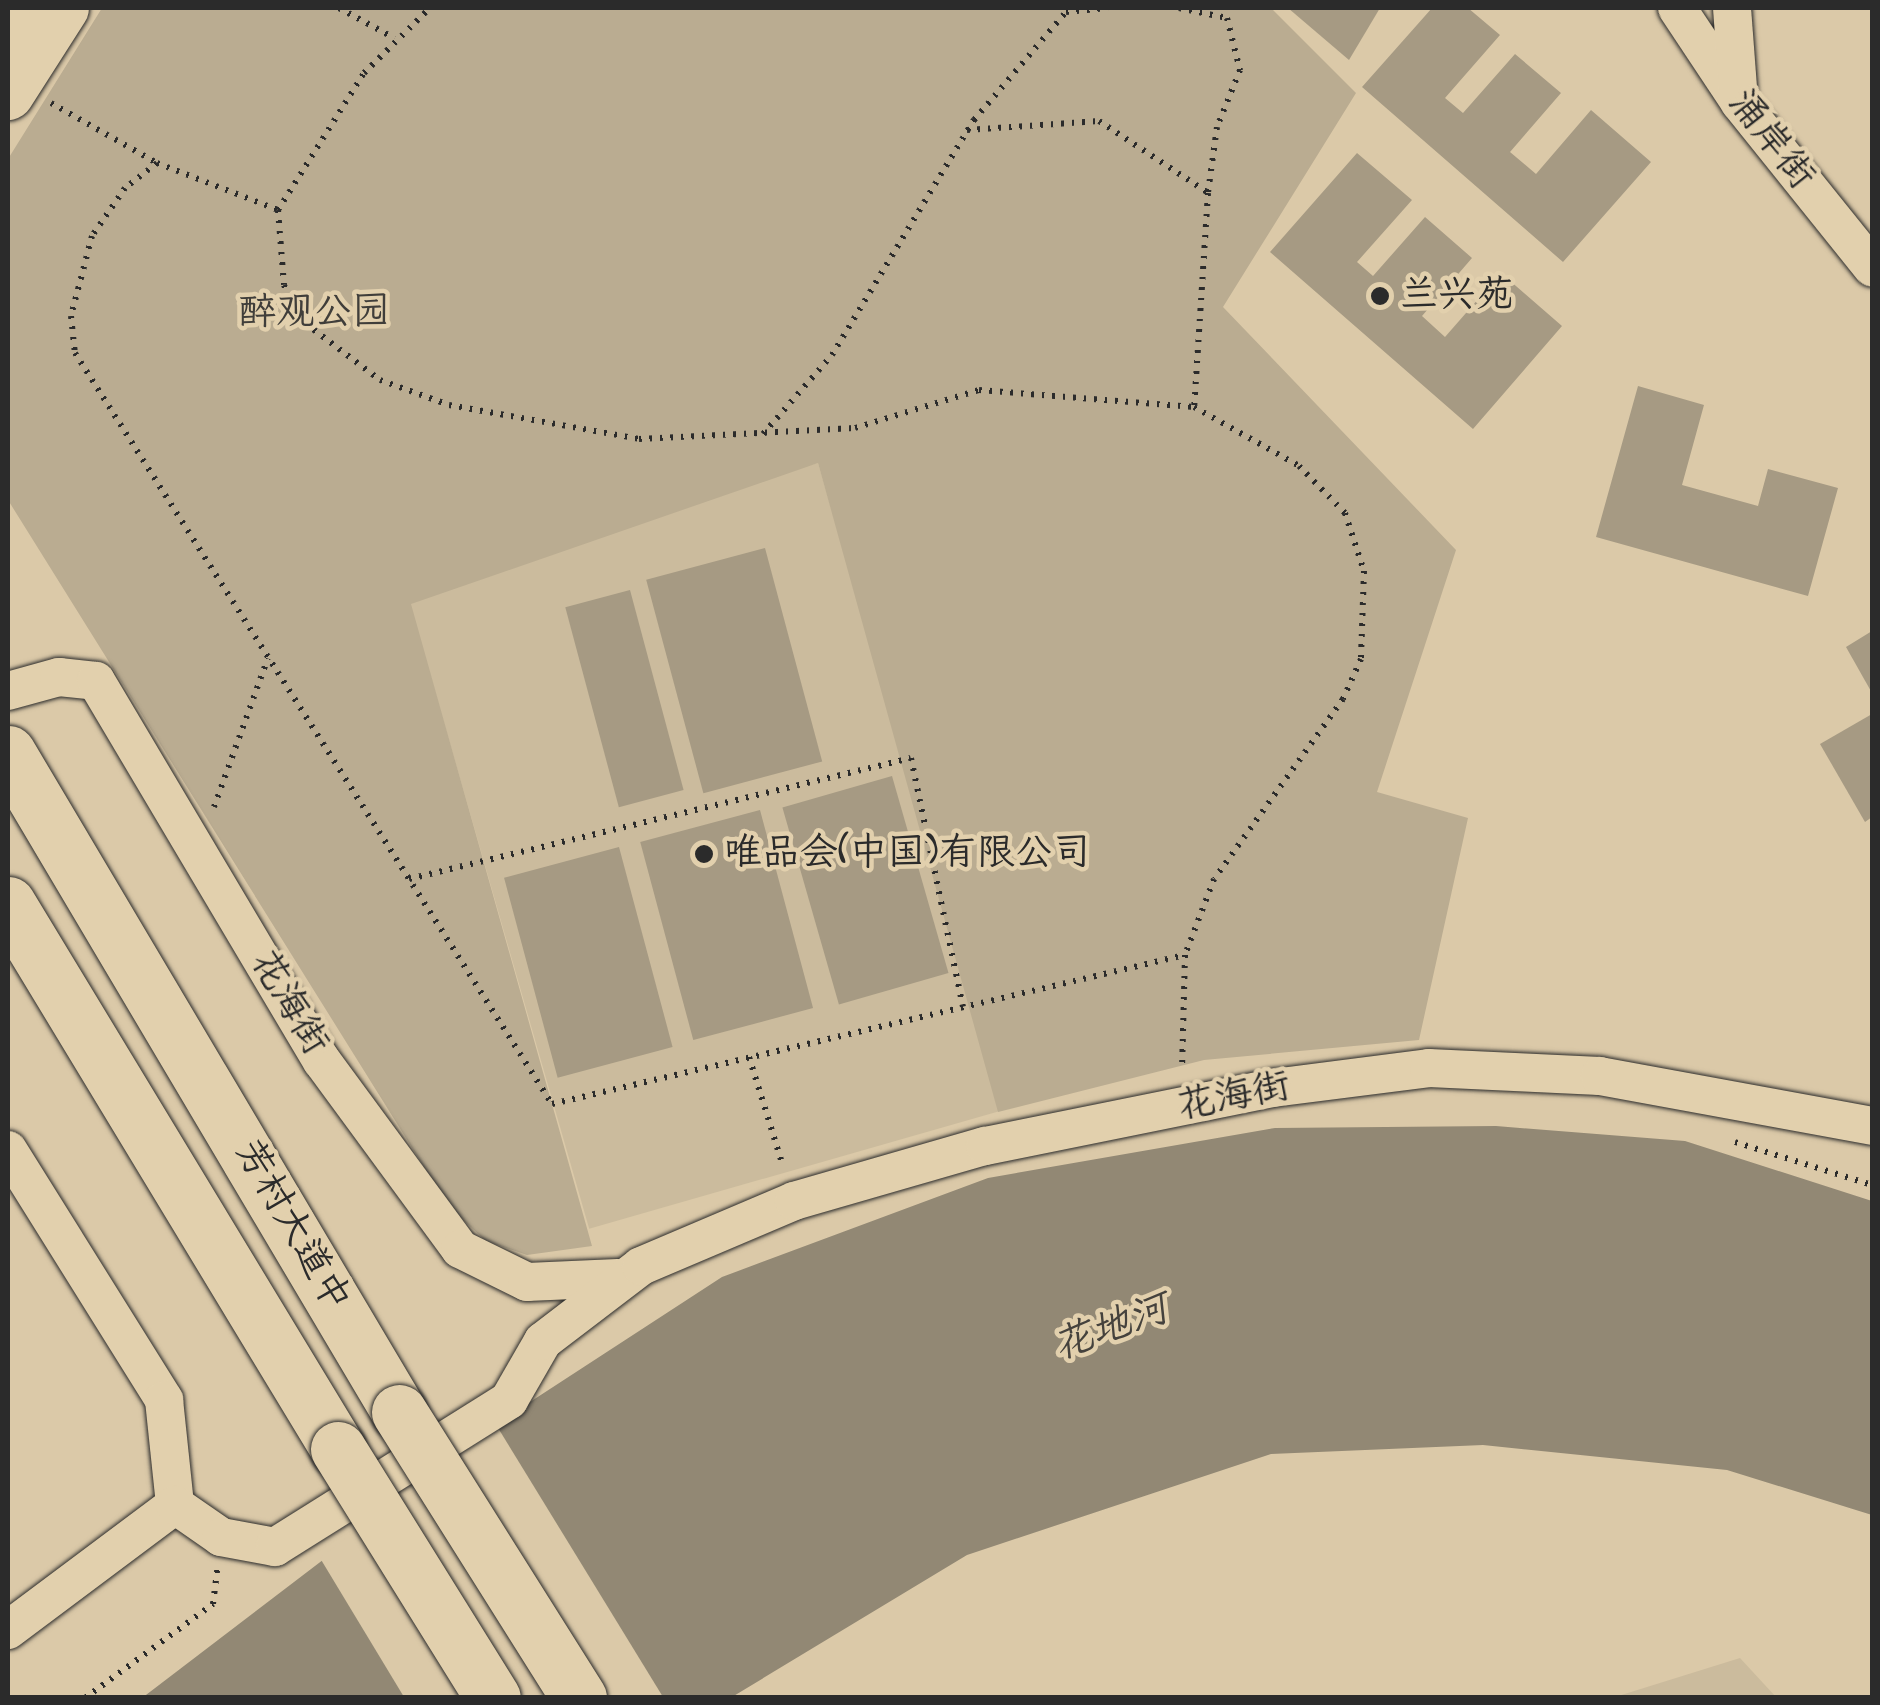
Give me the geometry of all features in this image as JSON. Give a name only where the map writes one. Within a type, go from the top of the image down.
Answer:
[{"type":"highway","name":"芳村大道中","points":[[8,752],[399,1412],[579,1698]]},
{"type":"highway","name":"芳村大道中","points":[[8,904],[493,1698]]},
{"type":"main road","points":[[8,23],[18,8]]},
{"type":"main road","points":[[11,88],[63,8]]},
{"type":"street","name":"涌岸街","points":[[1677,8],[1740,103],[1872,268]]},
{"type":"street","points":[[1732,8],[1740,103]]},
{"type":"street","name":"花海街","points":[[8,691],[59,677],[96,681],[322,1060],[460,1249],[527,1282],[618,1278]]},
{"type":"street","name":"花海街","points":[[175,1505],[221,1537],[274,1547],[509,1400],[535,1356],[618,1278],[794,1202],[985,1146],[1181,1106],[1430,1068],[1600,1076],[1872,1126]]},
{"type":"street","points":[[8,1150],[164,1400],[175,1505],[8,1630]]},
{"type":"street","points":[[500,1272],[525,1301],[535,1356]]},
{"type":"path","points":[[339,8],[394,38]]},
{"type":"path","points":[[430,8],[394,38],[278,210],[284,285],[298,317],[380,380],[449,405],[639,439],[856,428],[979,390],[1194,408],[1299,466],[1345,513],[1366,616],[1343,699],[1214,879],[1185,955],[1181,1106]]},
{"type":"path","points":[[762,435],[832,355],[967,130],[1066,12],[1108,8]]},
{"type":"path","points":[[1179,8],[1227,18],[1240,70],[1217,126],[1208,193],[1194,408]]},
{"type":"path","points":[[11,88],[157,163],[278,210]]},
{"type":"path","points":[[967,130],[1099,121],[1208,193]]},
{"type":"path","points":[[157,163],[125,188],[92,236],[71,316],[75,353],[552,1104],[1185,955]]},
{"type":"path","points":[[198,850],[268,657]]},
{"type":"path","points":[[408,879],[911,758],[963,1007]]},
{"type":"path","points":[[749,1057],[794,1202]]},
{"type":"path","points":[[1728,1140],[1872,1185]]},
{"type":"path","points":[[85,1698],[213,1604],[221,1537]]},
{"type":"shaded area","name":"唯品会(中国)有限公司","points":[[818,463],[1004,1110],[589,1229],[404,582]]},
{"type":"shaded area","points":[[1740,1658],[1776,1697],[1615,1697]]},
{"type":"green space","name":"醉观公园","points":[[102,8],[1271,8],[1356,93],[1223,307],[1456,550],[1377,792],[1468,818],[1419,1040],[1204,1060],[998,1112],[818,463],[411,604],[592,1246],[527,1255],[486,1241],[449,1207],[8,500],[8,159]]},
{"type":"water","name":"花地河","points":[[1496,1126],[1685,1141],[1872,1201],[1872,1515],[1727,1470],[1483,1445],[1271,1454],[967,1555],[732,1697],[142,1698],[530,1402],[722,1277],[988,1178],[1275,1128]]},
{"type":"pier","points":[[495,1423],[663,1697],[404,1697],[320,1558]]},
{"type":"building","points":[[1288,8],[1380,8],[1349,60]]},
{"type":"building","name":"兰兴苑","points":[[1432,8],[1468,8],[1500,35],[1445,98],[1463,113],[1515,54],[1561,93],[1510,152],[1536,174],[1591,110],[1651,162],[1563,262],[1362,87]]},
{"type":"building","name":"兰兴苑","points":[[1357,153],[1412,200],[1357,262],[1373,276],[1425,217],[1472,258],[1422,316],[1445,337],[1501,273],[1562,326],[1473,429],[1270,252]]},
{"type":"building","points":[[1638,386],[1704,405],[1682,485],[1758,506],[1768,469],[1838,488],[1808,596],[1596,537]]},
{"type":"building","points":[[765,548],[822,761],[703,793],[646,580]]},
{"type":"building","points":[[630,590],[684,790],[619,807],[565,607]]},
{"type":"building","points":[[1872,631],[1872,693],[1846,647]]},
{"type":"building","points":[[1872,714],[1872,817],[1865,822],[1820,744]]},
{"type":"building","points":[[892,776],[949,973],[839,1004],[782,807]]},
{"type":"building","points":[[760,810],[813,1008],[693,1040],[640,842]]},
{"type":"building","points":[[619,847],[673,1047],[558,1078],[504,878]]},
{"type":"place","name":"兰兴苑","points":[[1380,296]]},
{"type":"place","name":"唯品会(中国)有限公司","points":[[704,854]]}]
